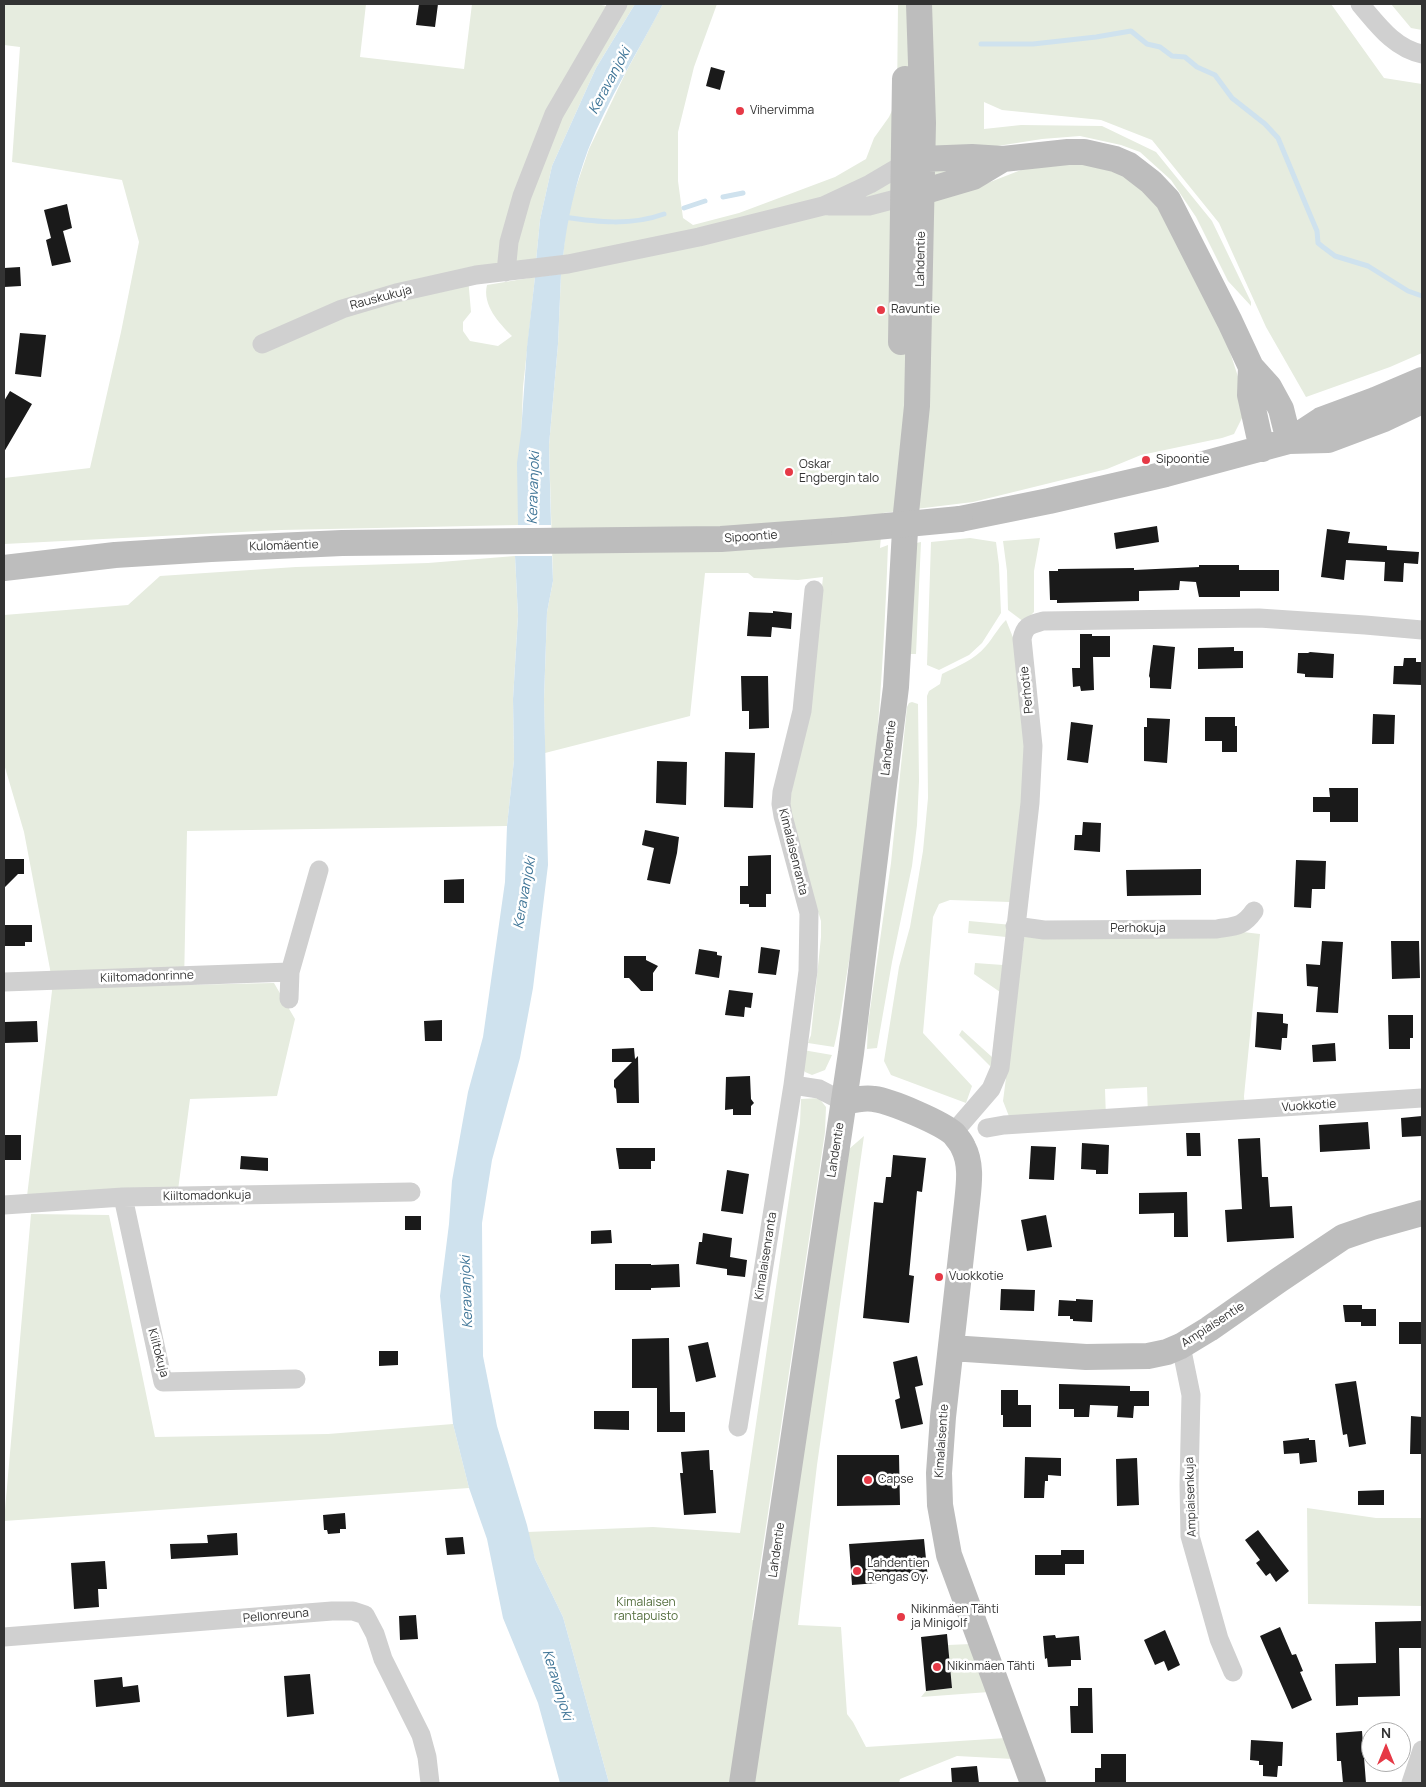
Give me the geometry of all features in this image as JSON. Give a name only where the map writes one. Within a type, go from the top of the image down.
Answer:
[{"type":"main road","name":"Lahdentie","points":[[742,1783],[851,1053],[896,687],[906,513],[917,406],[908,4]]},
{"type":"main road","name":"Lahdentie","points":[[913,162],[923,123],[919,4]]},
{"type":"main road","points":[[913,162],[972,157],[1003,159],[1084,152],[1115,159],[1129,165],[1151,182],[1168,200],[1230,322],[1250,367],[1269,387],[1281,409],[1289,441]]},
{"type":"main road","points":[[913,194],[973,177],[1003,159]]},
{"type":"main road","points":[[1250,367],[1250,394],[1262,449]]},
{"type":"main road","name":"Sipoontie","points":[[1289,441],[1321,420],[1422,380]]},
{"type":"main road","name":"Sipoontie","points":[[564,542],[720,539],[960,519],[1166,474],[1289,441],[1328,440],[1384,419],[1422,401]]},
{"type":"main road","name":"Kulomäentie","points":[[5,568],[115,555],[211,548],[342,543],[564,542]]},
{"type":"main road","name":"Kimalaisentie","points":[[844,1102],[862,1098],[873,1098],[889,1102],[937,1123],[953,1133],[962,1145],[968,1158],[970,1178],[952,1348],[942,1417],[939,1473],[940,1505],[949,1555],[1034,1783]]},
{"type":"main road","name":"Ampiaisentie","points":[[952,1348],[1086,1357],[1148,1356],[1181,1346],[1209,1329],[1343,1237],[1372,1226],[1422,1213]]},
{"type":"street","points":[[618,4],[554,114],[522,196],[510,242],[506,272],[568,264],[699,237],[823,206],[913,162]]},
{"type":"street","points":[[1360,4],[1385,33],[1401,46],[1422,54]]},
{"type":"street","points":[[823,206],[869,206],[913,194]]},
{"type":"street","name":"Rauskukuja","points":[[262,344],[342,308],[396,293],[468,277],[506,272]]},
{"type":"street","name":"Kimalaisenranta","points":[[738,1427],[793,1085],[808,971],[809,913],[781,804],[782,792],[802,711],[814,590]]},
{"type":"street","name":"Perhotie","points":[[953,1133],[991,1089],[1000,1068],[1031,793],[1033,746],[1022,639],[1024,630],[1030,625],[1043,621],[1260,618],[1365,624],[1422,630]]},
{"type":"street","points":[[289,999],[290,972],[319,870]]},
{"type":"street","name":"Perhokuja","points":[[1015,926],[1044,930],[1217,929],[1239,926],[1254,911]]},
{"type":"street","name":"Kiiltomadonrinne","points":[[4,982],[290,972]]},
{"type":"street","points":[[793,1085],[818,1089],[844,1102]]},
{"type":"street","name":"Vuokkotie","points":[[987,1128],[1004,1125],[1422,1098]]},
{"type":"street","name":"Kiiltomadonkuja","points":[[4,1205],[123,1197],[411,1192]]},
{"type":"street","name":"Kiiltokuja","points":[[123,1197],[163,1382],[296,1379]]},
{"type":"street","name":"Ampiaisenkuja","points":[[1181,1346],[1191,1395],[1190,1536],[1218,1638],[1232,1672]]},
{"type":"street","name":"Pellonreuna","points":[[4,1637],[332,1611],[353,1611],[366,1615],[384,1659],[422,1735],[430,1783]]},
{"type":"street","points":[[1410,1783],[1422,1750]]},
{"type":"green space","points":[[4,4],[366,4],[360,57],[464,69],[472,4],[597,4],[606,6],[608,4],[635,4],[596,68],[552,166],[540,220],[536,261],[468,277],[471,312],[463,322],[463,331],[470,341],[498,346],[512,336],[497,319],[489,306],[486,292],[487,285],[535,277],[523,387],[518,525],[281,530],[4,544],[4,478],[90,468],[139,242],[122,180],[12,162],[20,47],[4,45]]},
{"type":"green space","points":[[663,4],[717,4],[694,67],[678,132],[678,181],[683,218],[693,225],[739,213],[835,177],[866,159],[874,138],[889,117],[897,100],[898,4],[1331,4],[1384,78],[1422,84],[1422,353],[1390,367],[1306,397],[1266,327],[1219,223],[1152,140],[1101,120],[1002,110],[984,102],[984,129],[1021,125],[1102,126],[1156,152],[1212,221],[1251,302],[1251,306],[1228,281],[1196,217],[1171,180],[1140,152],[1121,145],[1080,136],[1042,139],[985,148],[985,184],[1021,170],[1067,161],[1109,166],[1140,186],[1168,216],[1229,349],[1241,386],[1243,416],[1234,434],[1141,455],[1107,469],[973,502],[883,513],[880,548],[888,545],[876,754],[865,857],[841,1015],[834,1047],[808,1043],[811,1035],[821,921],[808,879],[789,803],[809,713],[823,577],[798,580],[754,578],[748,573],[705,573],[690,716],[545,753],[544,699],[547,612],[553,581],[549,445],[566,228],[572,199],[589,149],[626,72]]},
{"type":"green space","points":[[1391,4],[1422,4],[1422,30],[1411,28]]},
{"type":"green space","points":[[970,538],[996,542],[1001,613],[982,643],[969,655],[939,670],[927,665],[931,542]]},
{"type":"green space","points":[[1040,538],[1034,571],[1034,612],[1024,622],[1008,610],[1007,571],[1003,541]]},
{"type":"green space","points":[[921,542],[916,654],[910,654],[916,543]]},
{"type":"green space","points":[[515,556],[518,616],[513,699],[514,760],[507,826],[187,831],[184,985],[274,983],[295,1019],[277,1096],[190,1099],[178,1190],[27,1196],[52,991],[50,969],[24,832],[4,764],[4,615],[128,605],[160,576],[296,567],[428,563]]},
{"type":"green space","points":[[1006,620],[1016,645],[1027,751],[1010,902],[950,900],[939,904],[933,917],[923,1033],[972,1086],[966,1103],[891,1075],[884,1061],[899,967],[910,927],[923,851],[928,798],[927,696],[929,691],[940,684],[942,674],[976,655],[986,646]]},
{"type":"green space","points":[[912,702],[918,704],[919,781],[917,825],[912,866],[892,962],[877,1048],[867,1049],[868,1024],[891,863],[907,707]]},
{"type":"green space","points":[[969,921],[1012,925],[996,1068],[991,1067],[959,1035],[962,1030],[992,1057],[1000,992],[974,974],[975,963],[1003,965],[1006,937],[968,933]]},
{"type":"green space","points":[[1217,929],[1260,934],[1244,1096],[1245,1111],[1148,1116],[1147,1087],[1105,1089],[1106,1119],[1012,1124],[1003,1101],[1025,931]]},
{"type":"green space","points":[[803,1050],[832,1055],[825,1070],[812,1075],[805,1072],[800,1066]]},
{"type":"green space","name":"Kimalaisen rantapuisto","points":[[819,1098],[826,1107],[825,1132],[752,1620],[777,1623],[849,1149],[864,1136],[817,1465],[798,1625],[841,1627],[847,1714],[866,1747],[1006,1738],[1013,1759],[957,1756],[900,1779],[899,1783],[609,1783],[563,1617],[535,1559],[527,1532],[653,1527],[740,1533],[800,1123],[801,1099]]},
{"type":"green space","points":[[31,1214],[109,1215],[155,1437],[328,1434],[453,1424],[469,1488],[4,1521]]},
{"type":"green space","points":[[1307,1508],[1376,1518],[1422,1518],[1422,1606],[1308,1604]]},
{"type":"green space","points":[[971,1644],[989,1692],[921,1697],[926,1691],[952,1688],[948,1645]]},
{"type":"water","name":"Keravanjoki","points":[[635,4],[663,4],[614,94],[588,150],[572,203],[563,257],[536,261],[540,220],[552,166],[596,68]]},
{"type":"water","name":"Keravanjoki","points":[[561,274],[558,344],[549,445],[551,525],[518,525],[517,463],[535,277]]},
{"type":"water","name":"Keravanjoki","points":[[515,556],[552,556],[553,581],[547,612],[544,699],[548,865],[533,988],[520,1058],[492,1160],[482,1223],[483,1356],[497,1426],[527,1525],[535,1559],[563,1617],[609,1783],[560,1783],[538,1703],[503,1618],[487,1539],[469,1488],[453,1424],[440,1296],[452,1181],[468,1092],[483,1037],[505,882],[507,826],[514,760],[513,699],[518,616]]},
{"type":"building","points":[[419,4],[438,4],[435,27],[416,25]]},
{"type":"building","points":[[711,67],[725,71],[720,90],[706,86]]},
{"type":"building","points":[[67,204],[72,228],[63,231],[71,262],[52,266],[46,240],[51,238],[44,210]]},
{"type":"building","points":[[20,267],[21,286],[4,287],[4,268]]},
{"type":"building","points":[[20,333],[46,335],[41,377],[15,374]]},
{"type":"building","points":[[10,391],[32,404],[4,452],[4,401]]},
{"type":"building","points":[[1157,526],[1159,542],[1116,549],[1114,533]]},
{"type":"building","points":[[1327,529],[1350,532],[1348,543],[1387,546],[1387,550],[1419,552],[1418,564],[1404,563],[1403,582],[1384,581],[1385,562],[1346,560],[1344,580],[1321,577]]},
{"type":"building","points":[[1199,565],[1239,565],[1239,570],[1279,570],[1279,591],[1240,591],[1240,597],[1199,597],[1196,582],[1180,581],[1179,590],[1139,591],[1139,601],[1057,603],[1057,600],[1050,600],[1049,571],[1058,571],[1058,569],[1134,568],[1134,570],[1199,567]]},
{"type":"building","points":[[773,611],[792,613],[791,629],[772,627],[771,637],[747,636],[749,612],[773,613]]},
{"type":"building","points":[[1080,634],[1110,636],[1110,657],[1093,657],[1094,690],[1081,691],[1080,686],[1073,687],[1072,668],[1080,668]]},
{"type":"building","points":[[1153,645],[1175,647],[1171,689],[1150,688],[1149,676]]},
{"type":"building","points":[[1234,647],[1234,651],[1243,651],[1243,668],[1198,669],[1198,648]]},
{"type":"building","points":[[1298,653],[1334,654],[1333,678],[1305,677],[1305,674],[1297,673]]},
{"type":"building","points":[[1404,658],[1416,658],[1416,662],[1422,662],[1422,685],[1393,684],[1394,666],[1403,666]]},
{"type":"building","points":[[741,676],[768,676],[769,728],[749,729],[749,711],[742,711]]},
{"type":"building","points":[[1373,714],[1395,715],[1394,744],[1372,744]]},
{"type":"building","points":[[1205,717],[1235,717],[1237,752],[1222,752],[1222,741],[1205,741]]},
{"type":"building","points":[[1147,718],[1170,719],[1167,763],[1144,761],[1144,727],[1147,727]]},
{"type":"building","points":[[1071,722],[1093,725],[1088,763],[1067,760]]},
{"type":"building","points":[[725,752],[755,753],[753,808],[724,807]]},
{"type":"building","points":[[657,761],[687,762],[686,805],[656,803]]},
{"type":"building","points":[[1329,788],[1358,788],[1358,822],[1330,822],[1330,812],[1313,812],[1313,797],[1330,797]]},
{"type":"building","points":[[1083,822],[1101,823],[1100,852],[1074,850],[1075,835],[1082,835]]},
{"type":"building","points":[[645,830],[679,837],[670,884],[647,880],[654,848],[642,845]]},
{"type":"building","points":[[771,855],[771,894],[766,894],[766,907],[749,907],[749,904],[740,904],[740,886],[748,886],[748,856]]},
{"type":"building","points":[[4,859],[24,859],[24,874],[18,874],[4,888]]},
{"type":"building","points":[[1296,860],[1326,861],[1325,889],[1312,889],[1311,908],[1294,907]]},
{"type":"building","points":[[1201,869],[1201,895],[1127,896],[1126,870]]},
{"type":"building","points":[[464,879],[464,903],[444,903],[444,880]]},
{"type":"building","points":[[4,925],[32,925],[32,942],[25,942],[25,946],[4,946]]},
{"type":"building","points":[[1322,941],[1343,942],[1338,1013],[1316,1012],[1318,987],[1307,986],[1306,964],[1320,965]]},
{"type":"building","points":[[1391,941],[1419,941],[1420,978],[1392,979]]},
{"type":"building","points":[[761,947],[780,950],[776,975],[758,973]]},
{"type":"building","points":[[699,949],[717,952],[717,955],[722,956],[719,978],[695,974]]},
{"type":"building","points":[[624,956],[646,956],[646,960],[658,966],[653,973],[653,991],[641,991],[629,978],[624,978]]},
{"type":"building","points":[[729,990],[753,993],[751,1008],[745,1007],[744,1017],[725,1015]]},
{"type":"building","points":[[1257,1012],[1283,1014],[1283,1023],[1288,1024],[1287,1038],[1282,1038],[1281,1050],[1255,1047]]},
{"type":"building","points":[[1388,1015],[1413,1015],[1413,1038],[1410,1038],[1410,1049],[1389,1049]]},
{"type":"building","points":[[442,1020],[442,1041],[425,1041],[424,1021]]},
{"type":"building","points":[[37,1021],[38,1042],[4,1043],[4,1022]]},
{"type":"building","points":[[1335,1043],[1336,1061],[1313,1062],[1312,1045]]},
{"type":"building","points":[[634,1048],[635,1059],[638,1056],[639,1103],[617,1103],[614,1080],[632,1062],[612,1062],[612,1049]]},
{"type":"building","points":[[750,1076],[751,1099],[754,1103],[751,1106],[751,1115],[733,1115],[733,1109],[725,1110],[726,1077]]},
{"type":"building","points":[[1422,1116],[1422,1136],[1402,1137],[1401,1118]]},
{"type":"building","points":[[1368,1122],[1370,1149],[1320,1152],[1319,1125]]},
{"type":"building","points":[[1186,1133],[1200,1133],[1201,1156],[1187,1156]]},
{"type":"building","points":[[4,1135],[21,1135],[21,1160],[4,1160]]},
{"type":"building","points":[[1260,1138],[1262,1177],[1268,1177],[1270,1207],[1292,1206],[1294,1238],[1227,1242],[1225,1210],[1242,1209],[1238,1139]]},
{"type":"building","points":[[1082,1143],[1109,1145],[1108,1174],[1096,1174],[1096,1170],[1081,1169]]},
{"type":"building","points":[[1031,1146],[1056,1147],[1054,1180],[1029,1179]]},
{"type":"building","points":[[616,1148],[655,1148],[655,1161],[651,1161],[651,1169],[619,1169]]},
{"type":"building","points":[[893,1155],[926,1158],[922,1192],[917,1191],[909,1275],[914,1276],[909,1323],[863,1318],[874,1202],[883,1203],[886,1177],[891,1177]]},
{"type":"building","points":[[241,1156],[268,1158],[268,1171],[240,1169]]},
{"type":"building","points":[[727,1170],[749,1174],[743,1214],[721,1211]]},
{"type":"building","points":[[1187,1192],[1188,1237],[1174,1237],[1174,1213],[1139,1214],[1139,1193]]},
{"type":"building","points":[[1046,1215],[1052,1247],[1027,1251],[1021,1220]]},
{"type":"building","points":[[405,1216],[421,1216],[421,1230],[405,1230]]},
{"type":"building","points":[[611,1230],[612,1243],[591,1244],[591,1231]]},
{"type":"building","points":[[703,1233],[732,1238],[730,1257],[747,1260],[745,1277],[727,1275],[727,1269],[696,1264],[699,1242],[702,1242]]},
{"type":"building","points":[[615,1264],[679,1264],[680,1287],[651,1288],[651,1290],[615,1290]]},
{"type":"building","points":[[1001,1289],[1035,1290],[1034,1311],[1000,1310]]},
{"type":"building","points":[[1076,1299],[1093,1300],[1092,1322],[1073,1321],[1073,1319],[1070,1319],[1070,1316],[1058,1316],[1059,1300],[1076,1301]]},
{"type":"building","points":[[1343,1305],[1362,1305],[1362,1309],[1376,1309],[1376,1326],[1361,1326],[1361,1322],[1345,1322]]},
{"type":"building","points":[[1399,1322],[1422,1322],[1422,1344],[1399,1344]]},
{"type":"building","points":[[669,1338],[670,1412],[685,1412],[685,1432],[657,1432],[657,1388],[632,1388],[632,1339]]},
{"type":"building","points":[[708,1342],[716,1377],[696,1382],[688,1346]]},
{"type":"building","points":[[379,1351],[398,1351],[398,1365],[379,1366]]},
{"type":"building","points":[[917,1356],[923,1385],[915,1387],[923,1424],[901,1429],[895,1400],[900,1398],[893,1362]]},
{"type":"building","points":[[1356,1381],[1366,1444],[1349,1447],[1347,1434],[1343,1435],[1335,1384]]},
{"type":"building","points":[[1059,1384],[1130,1386],[1130,1391],[1149,1391],[1149,1406],[1134,1406],[1133,1418],[1117,1417],[1118,1406],[1090,1405],[1089,1417],[1074,1417],[1074,1409],[1059,1409]]},
{"type":"building","points":[[1001,1390],[1018,1390],[1018,1405],[1031,1405],[1031,1427],[1003,1427]]},
{"type":"building","points":[[594,1411],[629,1411],[629,1430],[594,1429]]},
{"type":"building","points":[[1411,1416],[1422,1417],[1422,1454],[1410,1454]]},
{"type":"building","points":[[1309,1438],[1309,1440],[1315,1440],[1317,1462],[1300,1464],[1299,1453],[1284,1454],[1283,1441]]},
{"type":"building","points":[[709,1450],[710,1470],[713,1470],[716,1513],[684,1515],[680,1473],[683,1473],[681,1452]]},
{"type":"building","name":"Capse","points":[[837,1455],[899,1455],[900,1505],[837,1506]]},
{"type":"building","points":[[1025,1457],[1061,1458],[1061,1476],[1048,1475],[1048,1481],[1045,1481],[1044,1498],[1024,1498]]},
{"type":"building","points":[[1137,1458],[1139,1505],[1117,1506],[1116,1459]]},
{"type":"building","points":[[1384,1490],[1384,1505],[1358,1505],[1358,1491]]},
{"type":"building","points":[[345,1513],[346,1529],[340,1529],[340,1533],[328,1534],[327,1530],[324,1530],[323,1515]]},
{"type":"building","points":[[1258,1530],[1289,1571],[1276,1582],[1270,1573],[1266,1576],[1256,1563],[1260,1560],[1245,1540]]},
{"type":"building","points":[[237,1533],[238,1555],[171,1559],[170,1544],[208,1543],[207,1535]]},
{"type":"building","points":[[463,1537],[465,1554],[447,1555],[445,1538]]},
{"type":"building","points":[[924,1539],[928,1579],[852,1585],[849,1544]]},
{"type":"building","points":[[1061,1550],[1084,1550],[1084,1564],[1065,1564],[1065,1575],[1035,1575],[1035,1555],[1061,1555]]},
{"type":"building","points":[[105,1561],[107,1589],[98,1589],[99,1607],[74,1609],[71,1563]]},
{"type":"building","points":[[416,1615],[418,1639],[400,1640],[399,1616]]},
{"type":"building","points":[[1422,1621],[1422,1648],[1399,1648],[1400,1696],[1358,1697],[1358,1705],[1336,1706],[1335,1664],[1376,1663],[1375,1622]]},
{"type":"building","points":[[1280,1627],[1292,1655],[1296,1654],[1303,1671],[1300,1672],[1312,1700],[1292,1709],[1260,1636]]},
{"type":"building","points":[[1165,1630],[1180,1665],[1168,1671],[1164,1661],[1155,1665],[1144,1640]]},
{"type":"building","name":"Nikinmäen Tähti","points":[[947,1634],[952,1688],[926,1691],[921,1637]]},
{"type":"building","points":[[1055,1635],[1056,1638],[1079,1636],[1081,1660],[1071,1660],[1071,1666],[1048,1667],[1047,1658],[1045,1659],[1043,1636]]},
{"type":"building","points":[[310,1674],[314,1714],[287,1717],[284,1676]]},
{"type":"building","points":[[122,1677],[123,1687],[138,1685],[140,1702],[96,1707],[94,1680]]},
{"type":"building","points":[[1078,1688],[1092,1688],[1093,1733],[1071,1733],[1070,1706],[1078,1706]]},
{"type":"building","points":[[1361,1731],[1361,1772],[1365,1772],[1366,1783],[1343,1783],[1341,1761],[1337,1761],[1336,1733]]},
{"type":"building","points":[[1251,1740],[1283,1742],[1282,1766],[1278,1766],[1277,1777],[1263,1776],[1263,1765],[1259,1765],[1259,1761],[1250,1760]]},
{"type":"building","points":[[1101,1754],[1126,1754],[1126,1783],[1095,1783],[1095,1768],[1101,1768]]},
{"type":"building","points":[[977,1766],[979,1783],[952,1783],[951,1768]]},
{"type":"waterway","points":[[981,44],[1033,44],[1131,31],[1147,44],[1160,47],[1172,56],[1185,57],[1197,67],[1215,75],[1232,98],[1265,124],[1278,138],[1317,231],[1318,243],[1335,256],[1368,266],[1408,291],[1422,296]]},
{"type":"waterway","points":[[723,197],[743,193]]},
{"type":"waterway","points":[[684,208],[705,201]]},
{"type":"waterway","points":[[563,217],[627,222],[664,214]]},
{"type":"place","name":"Vihervimma","points":[[740,111]]},
{"type":"place","name":"Ravuntie","points":[[881,310]]},
{"type":"place","name":"Sipoontie","points":[[1146,460]]},
{"type":"place","name":"Oskar Engbergin talo","points":[[789,472]]},
{"type":"place","name":"Vuokkotie","points":[[939,1277]]},
{"type":"place","name":"Capse","points":[[868,1480]]},
{"type":"place","name":"Lahdentien Rengas Oy","points":[[857,1571]]},
{"type":"place","name":"Nikinmäen Tähti ja Minigolf","points":[[901,1617]]},
{"type":"place","name":"Nikinmäen Tähti","points":[[937,1667]]}]
